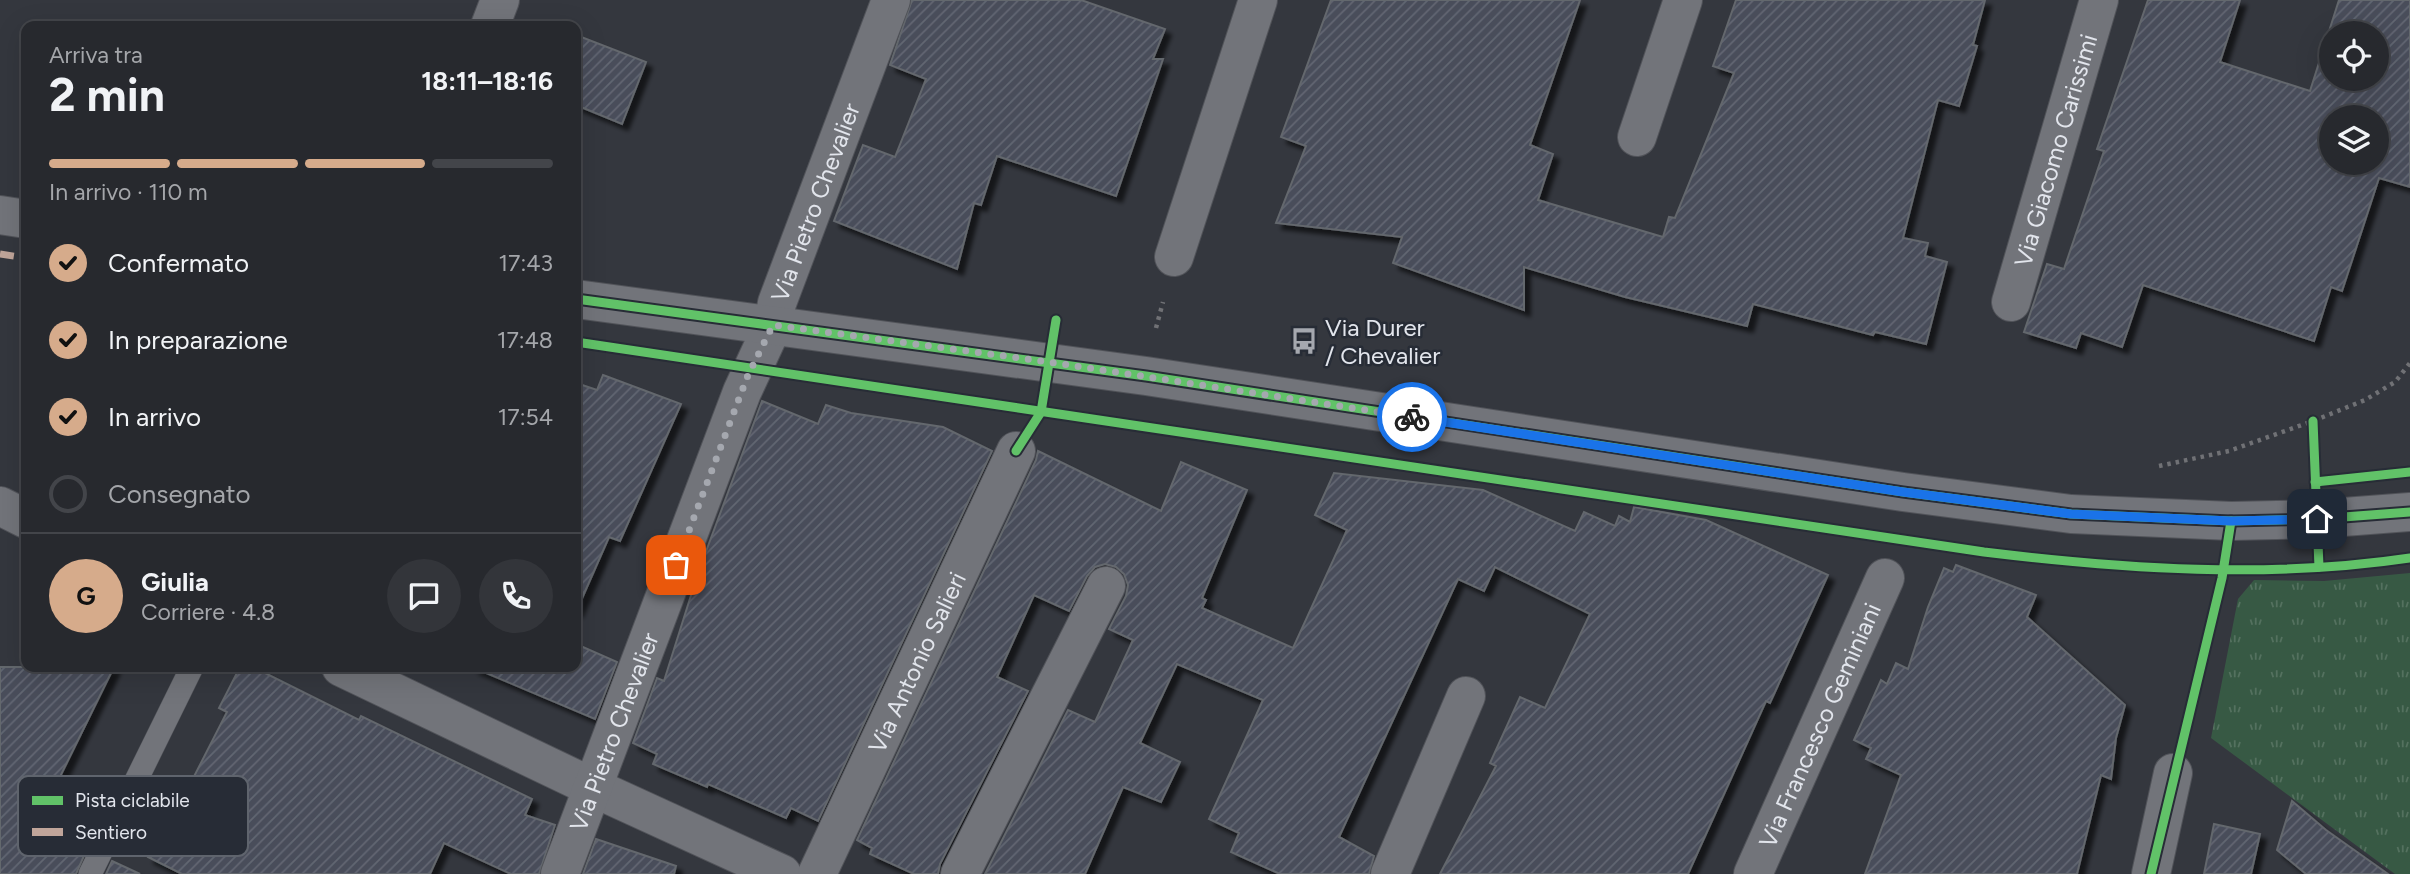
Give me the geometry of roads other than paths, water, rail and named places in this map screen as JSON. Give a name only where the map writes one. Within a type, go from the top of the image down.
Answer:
[{"type":"street","points":[[492,21],[500,0]]},
{"type":"street","name":"Via Pietro Chevalier","points":[[560,874],[742,392],[773,325],[777,303],[891,0]]},
{"type":"street","points":[[1174,257],[1258,0]]},
{"type":"street","points":[[1637,137],[1683,0]]},
{"type":"street","name":"Via Giacomo Carissimi","points":[[2011,302],[2099,0]]},
{"type":"street","points":[[0,215],[21,218]]},
{"type":"street","points":[[581,300],[1146,376],[1903,492],[2071,514],[2231,521],[2317,519],[2410,512]]},
{"type":"street","name":"Via Antonio Salieri","points":[[817,874],[1016,451]]},
{"type":"street","points":[[0,506],[21,516]]},
{"type":"street","name":"Via Francesco Geminiani","points":[[1753,874],[1885,578]]},
{"type":"street","points":[[960,874],[1106,586]]},
{"type":"street","points":[[351,672],[592,788],[782,874]]},
{"type":"street","points":[[1390,874],[1466,696]]},
{"type":"street","points":[[2151,874],[2174,774]]},
{"type":"lane","points":[[138,776],[190,672]]},
{"type":"lane","points":[[90,874],[99,856]]},
{"type":"place","name":"Via Durer / Chevalier","points":[[1304,341]]}]
